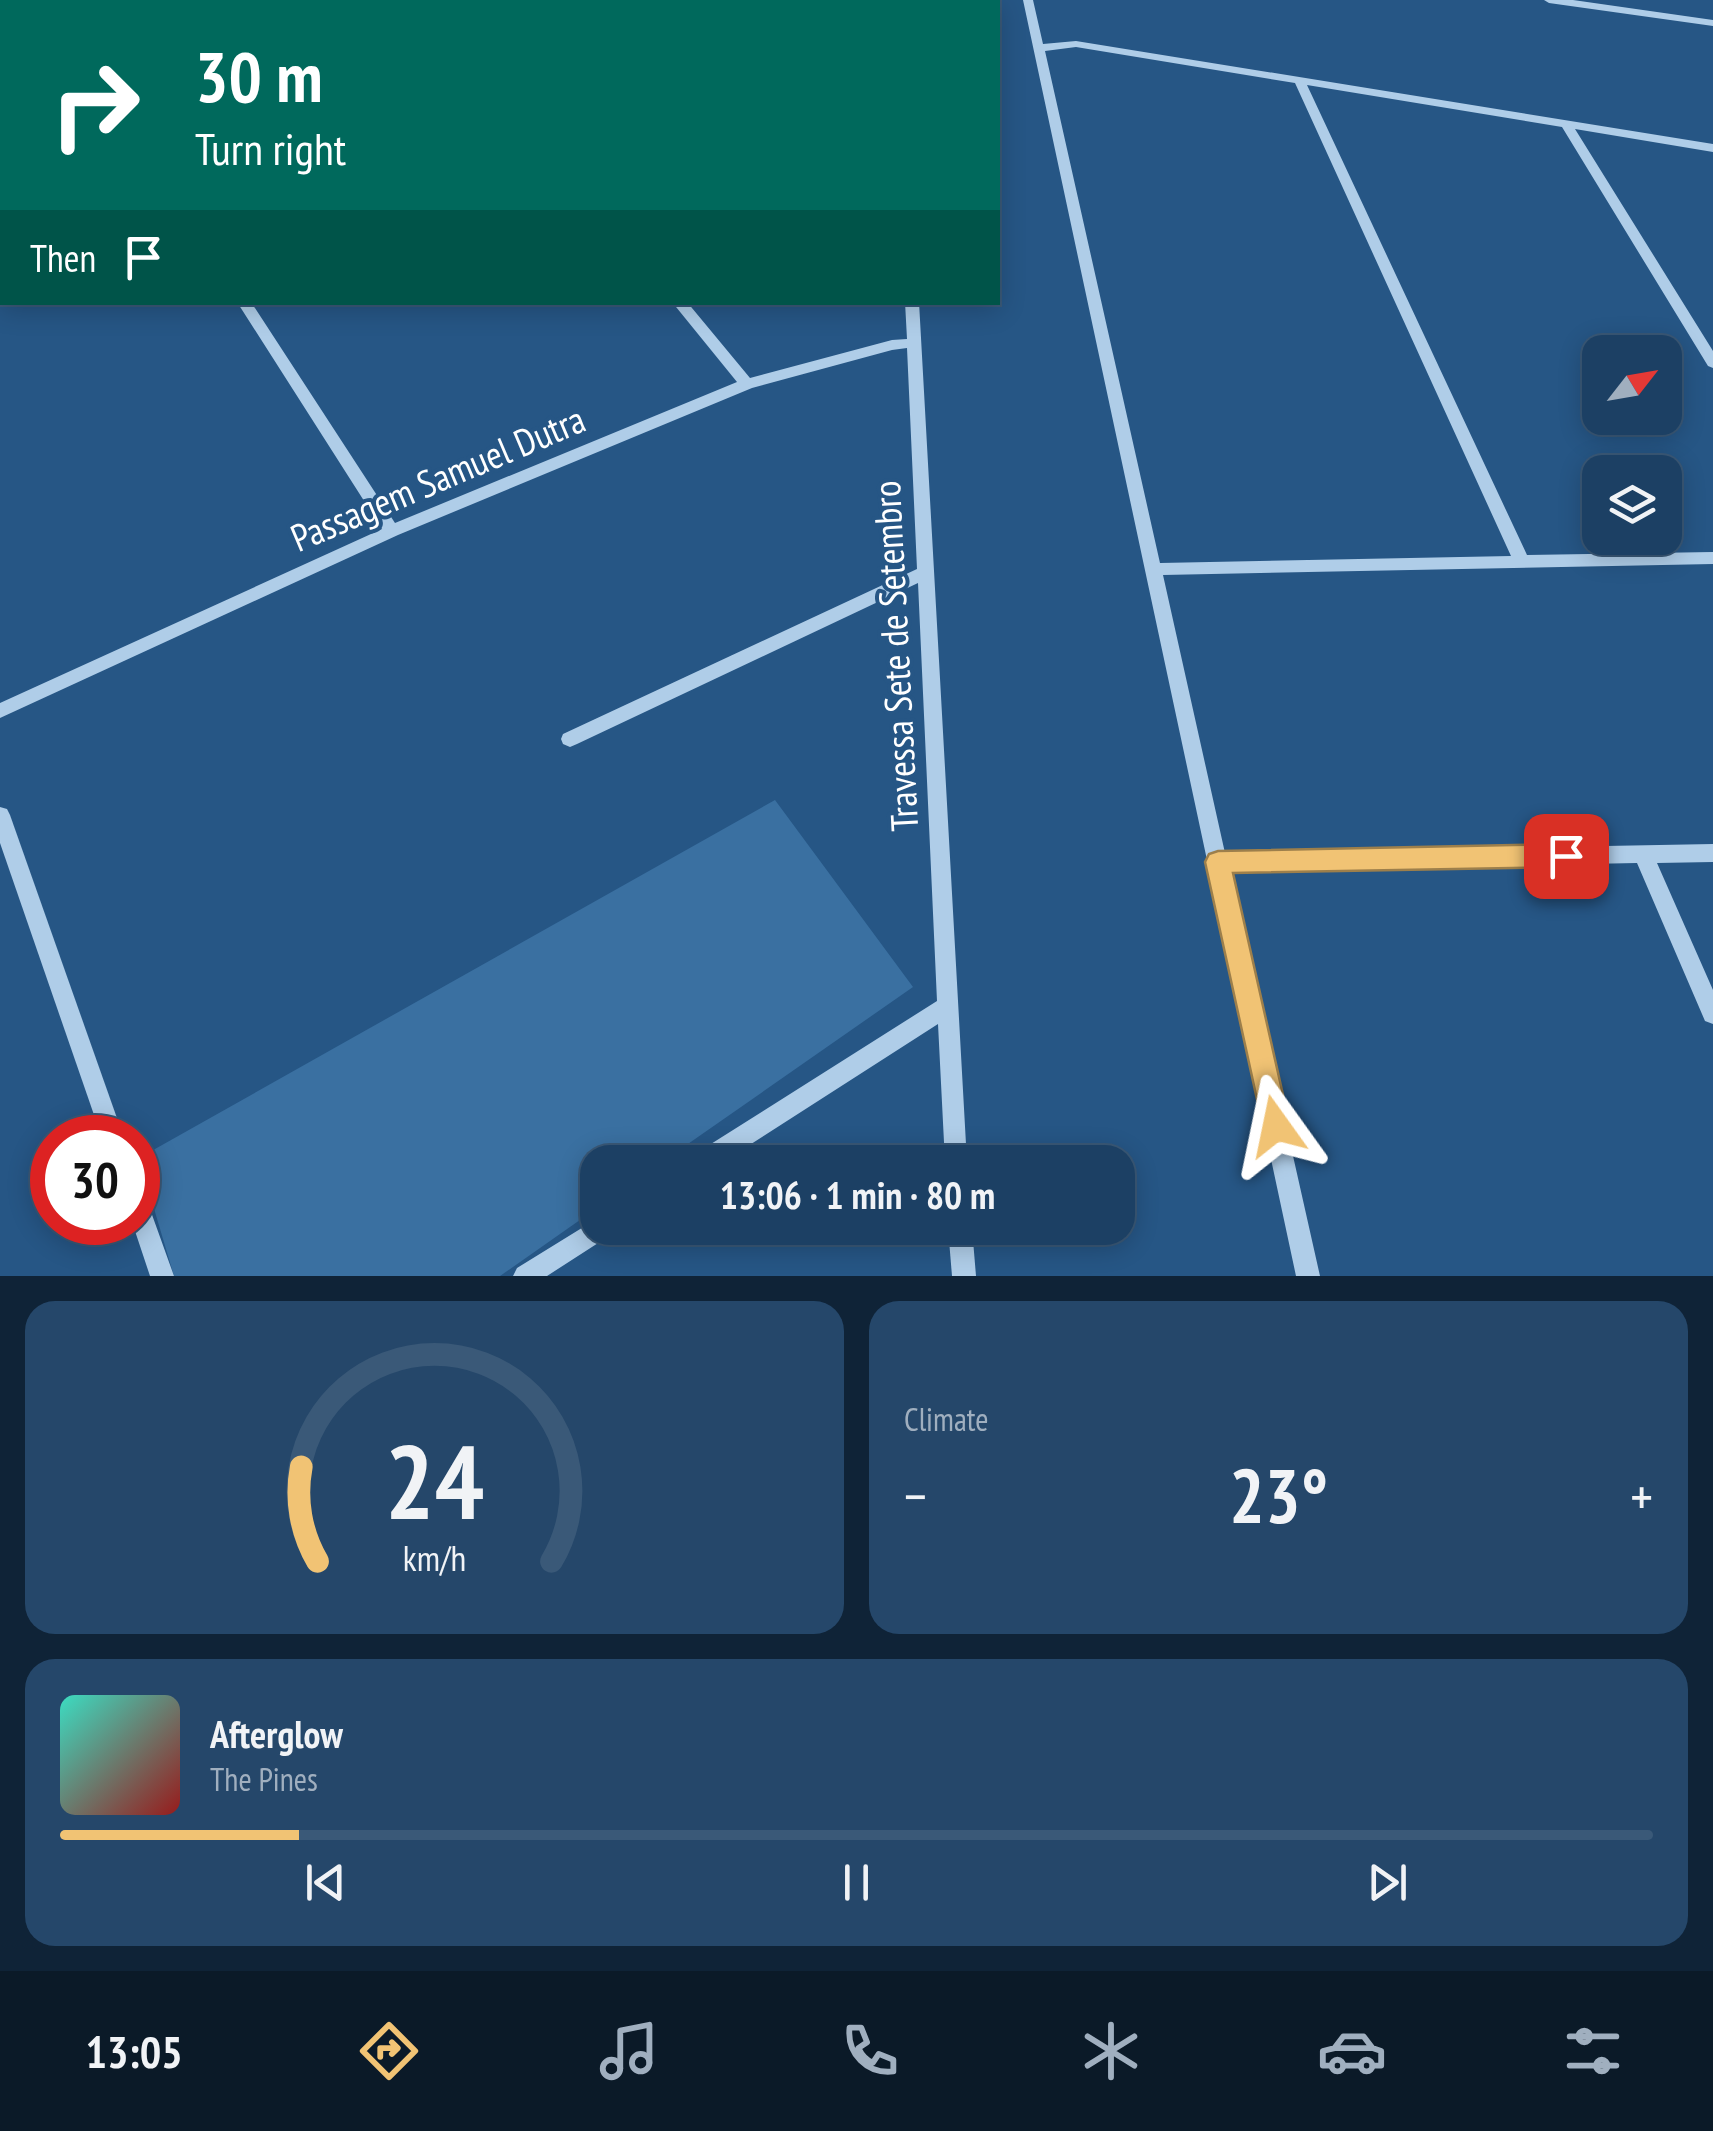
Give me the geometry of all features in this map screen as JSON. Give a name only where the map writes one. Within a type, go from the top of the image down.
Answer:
[{"type":"street","points":[[1028,0],[1308,1276]]},
{"type":"street","points":[[1549,0],[1713,23]]},
{"type":"street","points":[[1040,48],[1076,44],[1713,148]]},
{"type":"street","points":[[1299,80],[1522,562]]},
{"type":"street","points":[[1566,124],[1713,363]]},
{"type":"street","points":[[246,305],[392,531]]},
{"type":"street","points":[[681,305],[747,384]]},
{"type":"street","name":"Travessa Sete de Setembro","points":[[912,305],[955,1145]]},
{"type":"street","name":"Passagem Samuel Dutra","points":[[0,711],[392,531],[747,384],[892,344],[915,343]]},
{"type":"street","points":[[1154,569],[1713,558]]},
{"type":"street","points":[[570,739],[924,573]]},
{"type":"street","points":[[0,815],[106,1115]]},
{"type":"street","points":[[1218,862],[1713,853]]},
{"type":"street","points":[[1643,854],[1713,1014]]},
{"type":"street","points":[[729,1145],[946,1006]]},
{"type":"street","points":[[525,1276],[580,1241]]},
{"type":"street","points":[[151,1245],[162,1276]]},
{"type":"street","points":[[961,1245],[964,1276]]},
{"type":"shaded area","points":[[775,800],[913,987],[686,1145],[580,1145],[580,1220],[500,1276],[174,1276],[160,1229],[160,1146]]},
{"type":"route","points":[[1276,1126],[1218,862],[1566,856]]}]
